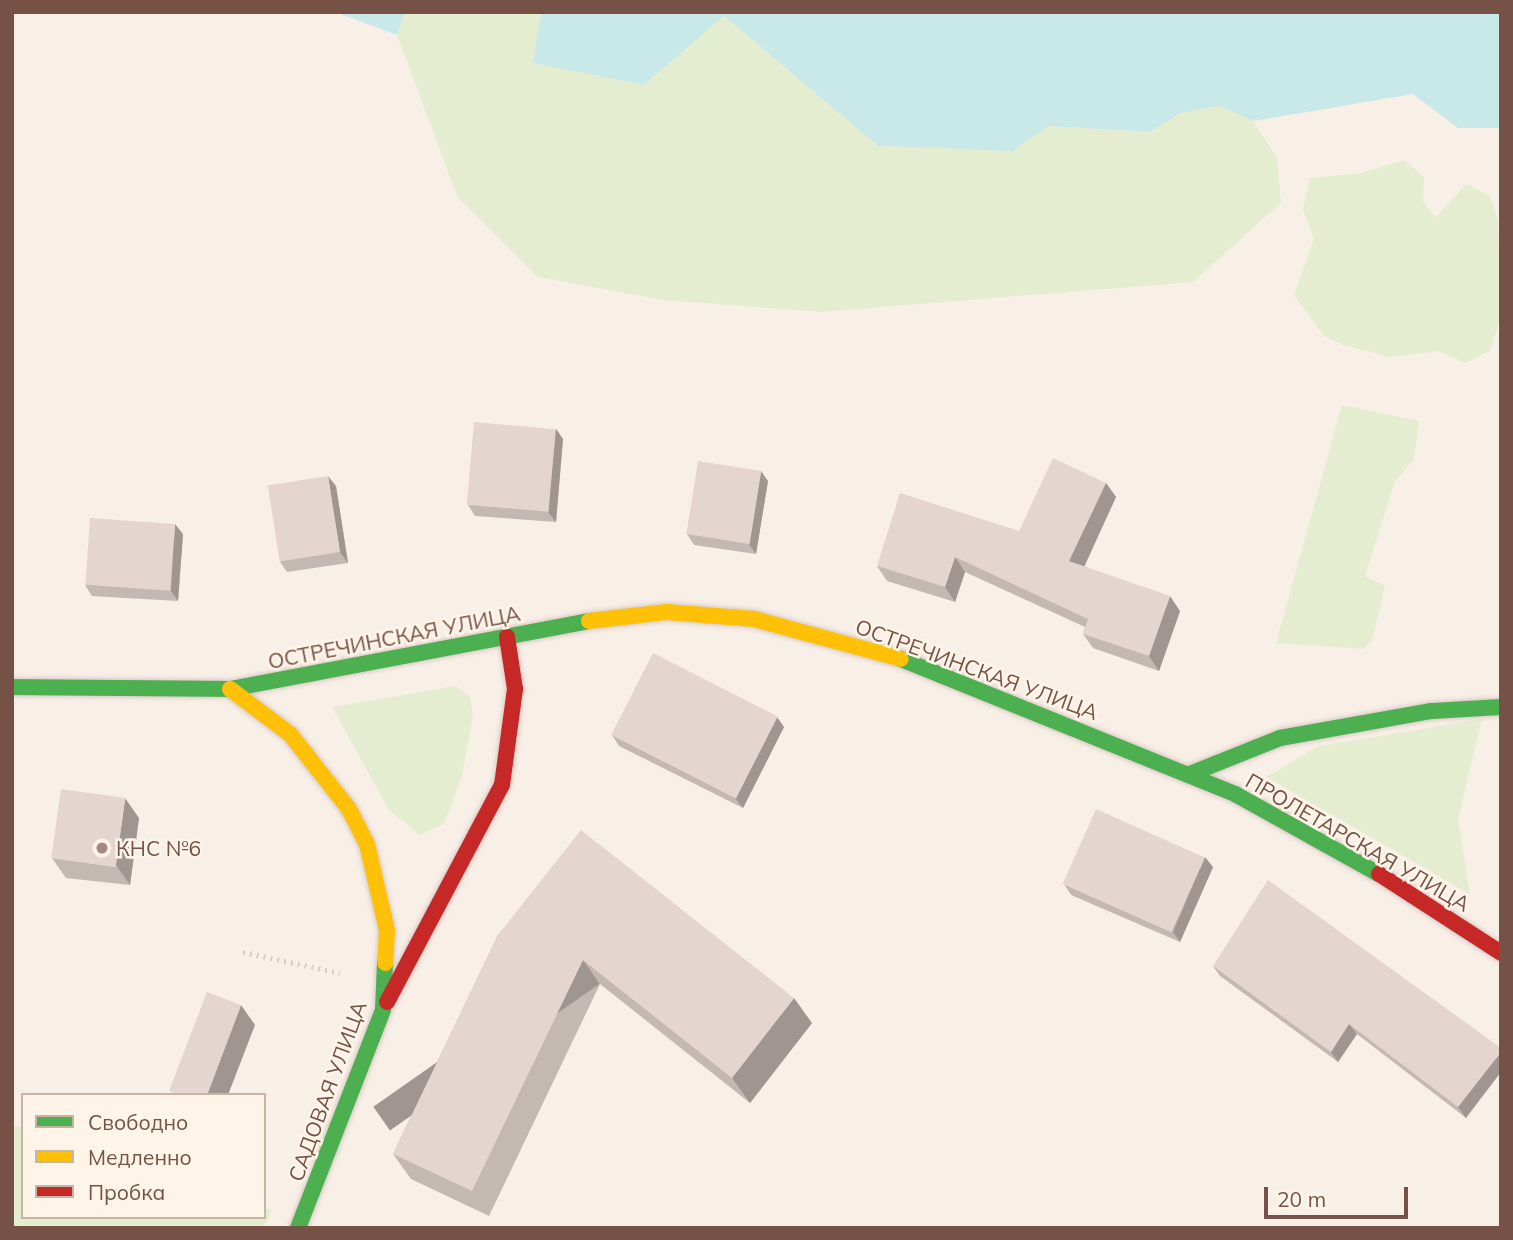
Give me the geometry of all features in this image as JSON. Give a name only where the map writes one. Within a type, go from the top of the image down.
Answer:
[{"type":"street","name":"ОСТРЕЧИНСКАЯ УЛИЦА","points":[[12,687],[230,689],[507,637],[667,612],[754,619],[875,649],[1189,774]]},
{"type":"street","points":[[383,1010],[502,785],[515,689],[507,637]]},
{"type":"street","name":"САДОВАЯ УЛИЦА","points":[[230,689],[289,734],[349,809],[367,844],[387,930],[383,1010],[298,1228]]},
{"type":"street","points":[[1189,774],[1280,737],[1432,711],[1501,707]]},
{"type":"street","name":"ПРОЛЕТАРСКАЯ УЛИЦА","points":[[1189,774],[1379,874],[1501,953]]},
{"type":"path","points":[[243,952],[334,970],[383,1010]]},
{"type":"green space","points":[[405,12],[541,12],[534,63],[644,85],[724,16],[878,146],[1013,151],[1047,126],[1150,132],[1181,113],[1220,106],[1253,121],[1277,158],[1281,203],[1193,282],[821,312],[663,300],[538,277],[457,196],[397,35]]},
{"type":"green space","points":[[1404,160],[1424,177],[1423,202],[1436,217],[1466,184],[1490,196],[1498,219],[1501,316],[1490,351],[1465,363],[1438,351],[1390,357],[1343,345],[1323,335],[1294,295],[1314,239],[1303,209],[1310,178],[1362,173]]},
{"type":"green space","points":[[1342,405],[1419,421],[1414,459],[1395,481],[1365,576],[1385,586],[1372,641],[1364,649],[1276,643]]},
{"type":"green space","points":[[456,686],[470,697],[473,716],[462,776],[444,824],[420,835],[389,810],[332,707]]},
{"type":"green space","points":[[1482,719],[1458,819],[1470,894],[1266,777],[1319,746]]},
{"type":"green space","points":[[12,1125],[21,1127],[21,1219],[266,1219],[266,1208],[272,1210],[264,1228],[12,1228]]},
{"type":"water","points":[[335,12],[405,12],[397,35]]},
{"type":"water","points":[[541,12],[1501,12],[1501,128],[1458,128],[1413,94],[1253,121],[1220,106],[1181,113],[1150,132],[1048,126],[1013,151],[878,146],[724,16],[644,85],[533,63]]},
{"type":"building","points":[[474,422],[556,429],[548,512],[467,505]]},
{"type":"building","points":[[1053,458],[1106,483],[1069,561],[1170,596],[1149,656],[1083,634],[1088,619],[955,557],[945,587],[877,566],[900,493],[1019,531]]},
{"type":"building","points":[[698,461],[761,471],[750,544],[686,534]]},
{"type":"building","points":[[328,476],[340,552],[280,562],[268,486]]},
{"type":"building","points":[[90,518],[175,524],[170,591],[85,585]]},
{"type":"building","points":[[653,653],[778,717],[736,799],[611,735]]},
{"type":"building","points":[[61,789],[125,798],[116,867],[51,858]]},
{"type":"building","points":[[1096,809],[1205,857],[1171,932],[1063,884]]},
{"type":"building","points":[[581,830],[794,998],[732,1078],[583,960],[472,1191],[393,1154],[498,935]]},
{"type":"building","points":[[1268,880],[1501,1048],[1501,1052],[1458,1107],[1349,1024],[1331,1052],[1213,966]]},
{"type":"building","points":[[207,992],[241,1005],[208,1093],[169,1091]]},
{"type":"traffic: fast","points":[[12,687],[230,689],[589,621]]},
{"type":"traffic: fast","points":[[901,659],[1235,794],[1379,874]]},
{"type":"traffic: fast","points":[[1190,774],[1280,738],[1432,711],[1501,707]]},
{"type":"traffic: fast","points":[[298,1228],[383,1010],[385,963]]},
{"type":"traffic: slow","points":[[589,621],[667,612],[754,619],[901,659]]},
{"type":"traffic: slow","points":[[230,689],[290,734],[349,809],[367,844],[387,930],[385,963]]},
{"type":"traffic: jam","points":[[387,1002],[502,785],[515,689],[507,637]]},
{"type":"traffic: jam","points":[[1379,874],[1501,953]]},
{"type":"place","name":"КНС №6","points":[[102,848]]}]
